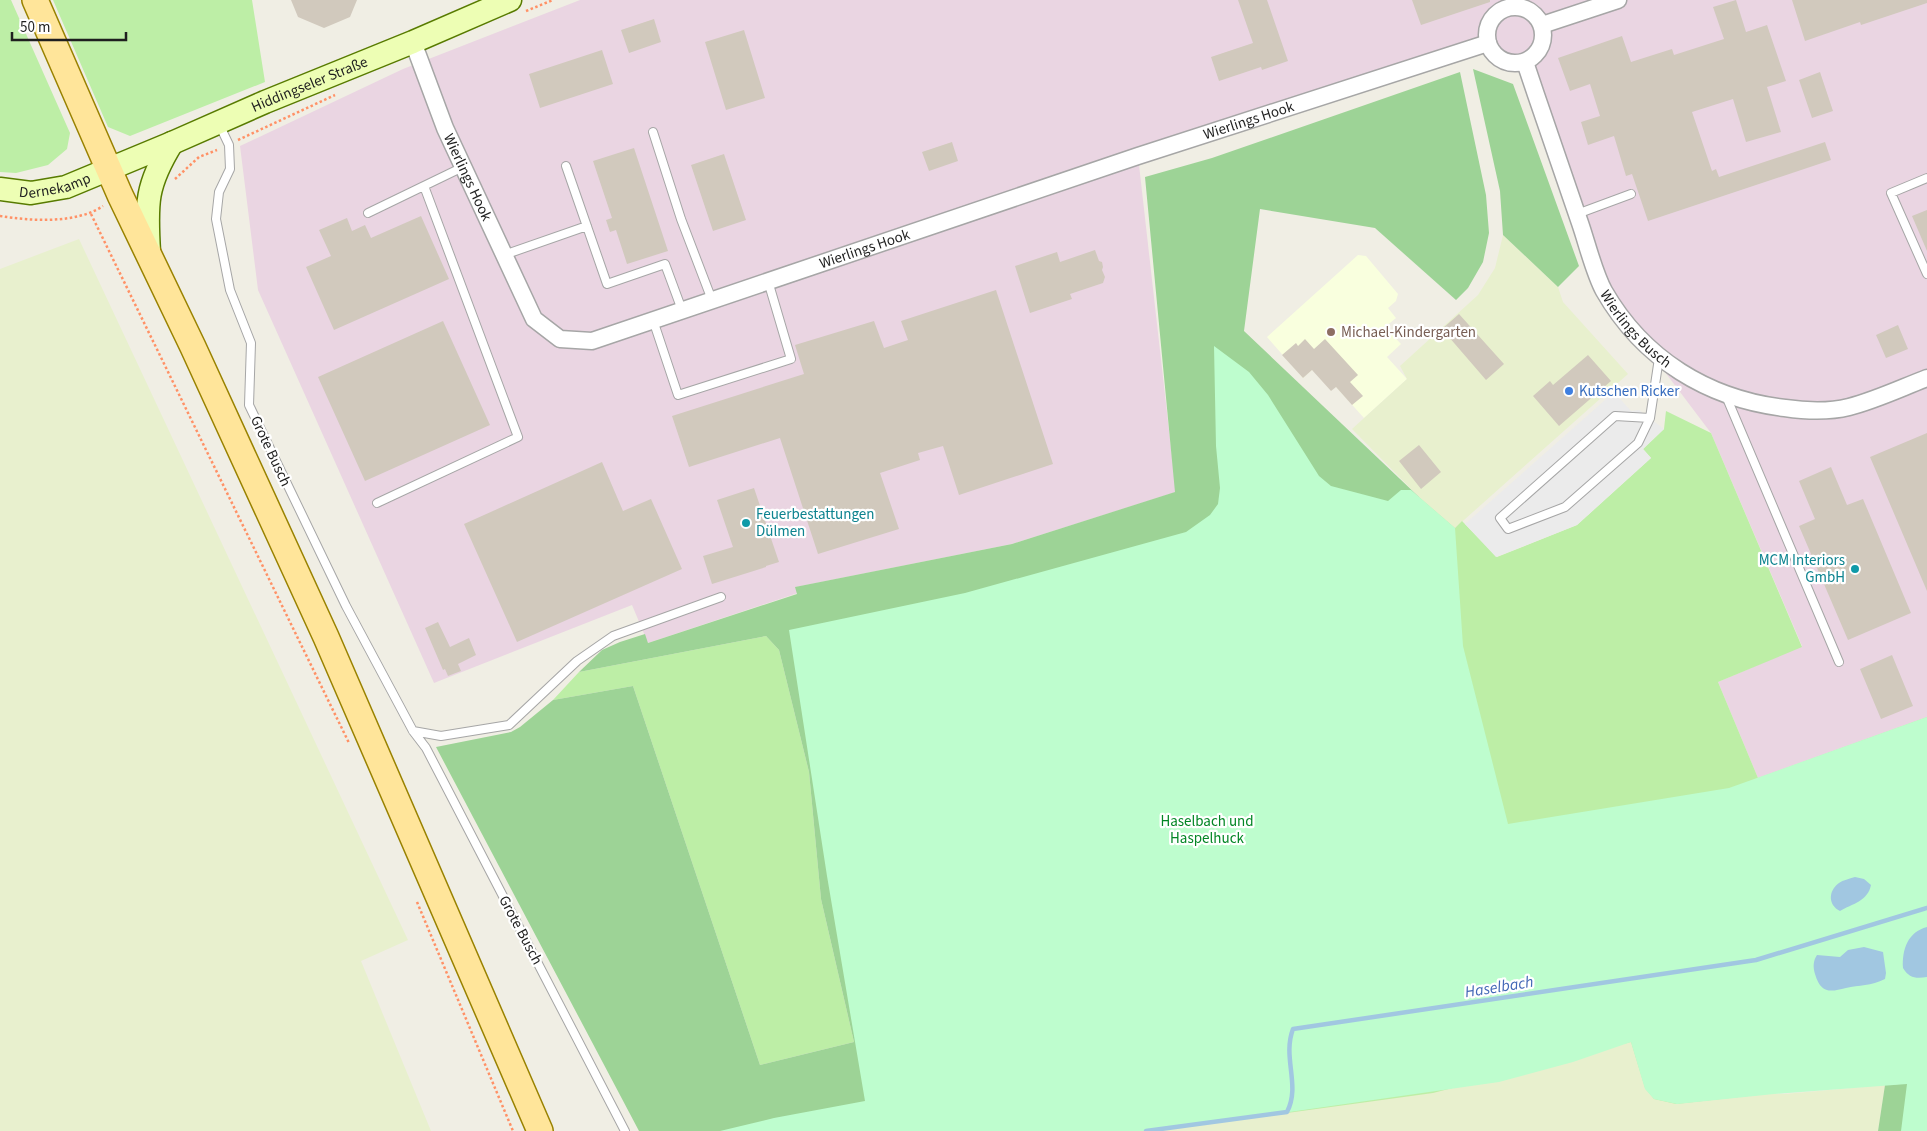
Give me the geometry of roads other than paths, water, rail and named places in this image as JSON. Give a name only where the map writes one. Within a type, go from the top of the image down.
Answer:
[{"type":"main road","points":[[35,0],[120,195],[197,356],[326,637],[540,1131]]},
{"type":"street","points":[[1542,25],[1618,0]]},
{"type":"street","points":[[1506,4],[1528,9],[1542,25],[1543,43],[1539,51],[1532,58],[1524,62],[1516,64],[1500,60],[1488,43],[1487,32],[1490,21],[1506,4]]},
{"type":"street","name":"Hiddingseler Straße","points":[[109,170],[218,122],[413,42],[518,6]]},
{"type":"street","name":"Wierlings Hook","points":[[413,42],[445,128],[534,319],[560,340],[592,341],[1138,156],[1488,43]]},
{"type":"street","name":"Wierlings Busch","points":[[1524,62],[1604,290],[1627,325],[1659,358],[1686,376],[1726,396],[1765,406],[1806,411],[1847,408],[1884,396],[1927,378]]},
{"type":"street","points":[[149,256],[147,222],[150,187],[157,169],[172,143]]},
{"type":"street","name":"Dernekamp","points":[[0,189],[31,193],[66,187],[109,170]]},
{"type":"lane","name":"Grote Busch","points":[[218,122],[229,145],[230,169],[219,192],[216,219],[230,290],[251,343],[249,404],[341,597],[413,731],[426,748],[625,1131]]},
{"type":"lane","points":[[653,132],[681,219],[712,300]]},
{"type":"lane","points":[[566,166],[607,284],[666,264],[682,310]]},
{"type":"lane","points":[[368,213],[463,167]]},
{"type":"lane","points":[[1927,178],[1891,193],[1927,274]]},
{"type":"lane","points":[[377,503],[518,437],[424,186]]},
{"type":"lane","points":[[1577,214],[1631,194]]},
{"type":"lane","points":[[504,255],[587,226]]},
{"type":"lane","points":[[653,320],[678,395],[791,359],[768,281]]},
{"type":"lane","points":[[1650,418],[1615,416],[1500,518],[1508,529],[1565,508],[1638,443],[1650,418],[1659,358]]},
{"type":"lane","points":[[1726,396],[1838,662]]},
{"type":"lane","points":[[413,731],[441,736],[510,725],[577,661],[613,636],[720,597]]},
{"type":"water","points":[[1855,877],[1864,879],[1871,885],[1867,895],[1840,911],[1833,905],[1831,894],[1835,886]]},
{"type":"water","points":[[1927,927],[1927,977],[1913,977],[1903,968],[1905,948],[1915,933]]},
{"type":"water","points":[[1864,947],[1883,952],[1885,979],[1870,984],[1831,991],[1820,985],[1814,969],[1817,955],[1840,957],[1848,950]]},
{"type":"waterway","name":"Haselbach","points":[[1146,1131],[1287,1112],[1292,1092],[1289,1050],[1293,1029],[1756,960],[1927,908]]},
{"type":"place","name":"Michael-Kindergarten","points":[[1331,332]]},
{"type":"place","name":"Kutschen Ricker","points":[[1569,391]]},
{"type":"place","name":"Feuerbestattungen Dülmen","points":[[746,523]]},
{"type":"place","name":"MCM Interiors GmbH","points":[[1855,569]]},
{"type":"park label","name":"Haselbach und Haspelhuck","points":[[1207,830]]}]
